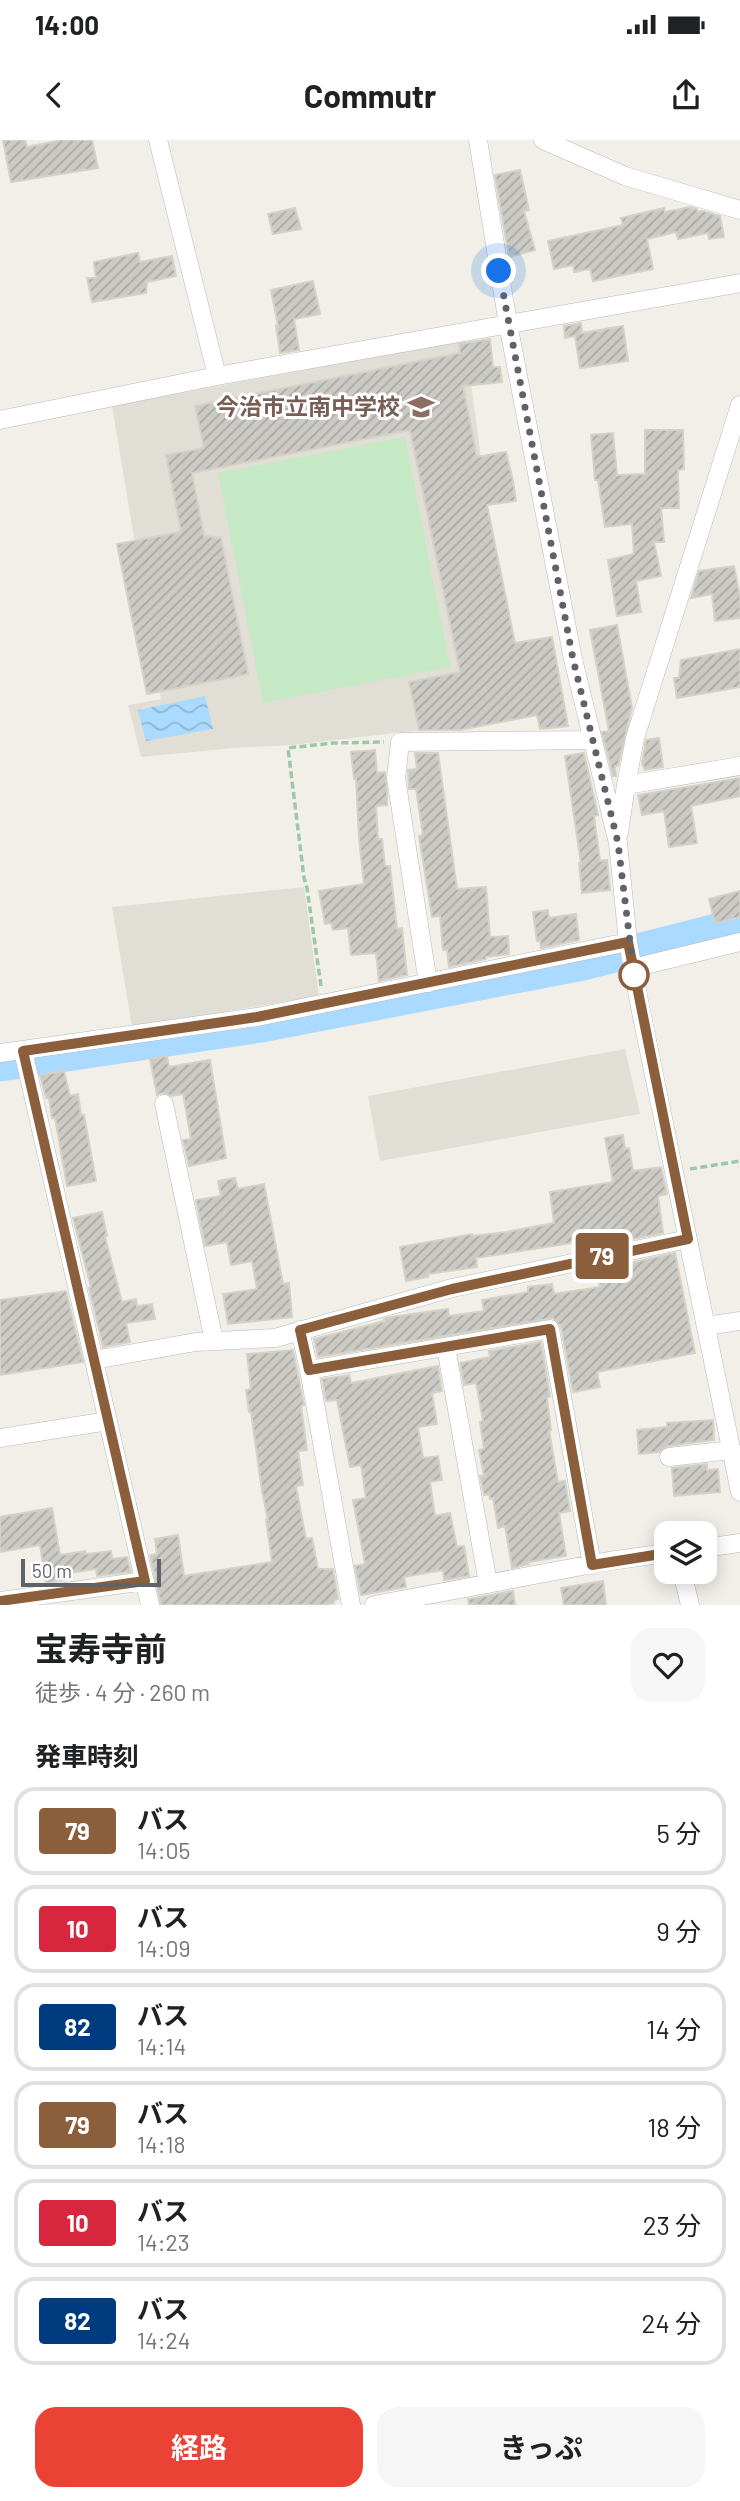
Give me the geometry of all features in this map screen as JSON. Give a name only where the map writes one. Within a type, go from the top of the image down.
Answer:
[{"type":"street","points":[[158,140],[217,376]]},
{"type":"street","points":[[478,140],[508,324],[573,659],[618,843],[633,968],[706,1326],[734,1428],[732,1450],[740,1492]]},
{"type":"street","points":[[543,140],[625,176],[740,210]]},
{"type":"street","points":[[0,420],[217,376],[740,283]]},
{"type":"street","points":[[618,843],[635,738],[740,405]]},
{"type":"street","points":[[428,983],[396,778],[400,742],[593,740]]},
{"type":"street","points":[[626,785],[740,766]]},
{"type":"street","points":[[0,1053],[257,1017],[628,942]]},
{"type":"street","points":[[633,968],[740,942]]},
{"type":"street","points":[[23,1051],[150,1605]]},
{"type":"street","points":[[164,1104],[214,1341]]},
{"type":"street","points":[[94,1360],[197,1342],[275,1338],[452,1289],[688,1239]]},
{"type":"street","points":[[706,1326],[740,1321]]},
{"type":"street","points":[[309,1370],[550,1329],[592,1565]]},
{"type":"street","points":[[300,1330],[351,1605]]},
{"type":"street","points":[[446,1347],[488,1584]]},
{"type":"street","points":[[0,1438],[108,1422]]},
{"type":"street","points":[[669,1457],[732,1450]]},
{"type":"street","points":[[717,1546],[740,1543]]},
{"type":"street","points":[[374,1605],[654,1555]]},
{"type":"street","points":[[0,1601],[145,1581]]},
{"type":"street","points":[[685,1584],[690,1605]]},
{"type":"path","points":[[324,1004],[304,878],[289,748],[333,743],[400,742]]},
{"type":"path","points":[[674,1171],[740,1161]]},
{"type":"shaded area","name":"今治市立南中学校","points":[[465,340],[517,719],[292,745],[141,757],[128,705],[161,699],[112,406]]},
{"type":"shaded area","points":[[304,887],[319,996],[132,1027],[112,907]]},
{"type":"shaded area","points":[[625,1049],[640,1114],[380,1161],[368,1096]]},
{"type":"green space","points":[[405,437],[450,667],[263,703],[218,473]]},
{"type":"water","points":[[205,696],[213,729],[146,741],[138,710]]},
{"type":"building","points":[[3,140],[25,140],[27,147],[62,140],[92,140],[98,168],[11,182]]},
{"type":"building","points":[[520,170],[529,210],[524,211],[535,250],[509,257],[495,175]]},
{"type":"building","points":[[690,207],[698,212],[720,216],[724,237],[709,239],[708,233],[678,239],[676,232],[647,239],[653,269],[593,281],[590,269],[574,272],[573,265],[554,269],[548,241],[623,225],[621,218],[664,208],[665,212]]},
{"type":"building","points":[[295,208],[301,229],[273,234],[268,214]]},
{"type":"building","points":[[138,253],[140,262],[172,256],[176,276],[147,282],[146,293],[92,302],[87,278],[96,278],[94,262]]},
{"type":"building","points":[[313,281],[320,314],[294,319],[299,350],[280,353],[271,290]]},
{"type":"building","points":[[581,323],[582,333],[623,326],[628,361],[580,368],[575,336],[565,338],[564,326]]},
{"type":"building","points":[[490,339],[493,367],[500,367],[502,382],[463,386],[477,457],[506,452],[516,501],[487,505],[515,643],[552,637],[568,726],[540,729],[537,715],[460,730],[419,730],[409,682],[460,672],[410,430],[192,473],[204,536],[221,538],[248,674],[147,694],[117,544],[181,532],[166,455],[204,448],[195,406],[460,353],[459,344]]},
{"type":"building","points":[[645,430],[683,430],[684,469],[678,470],[679,508],[661,508],[664,542],[654,542],[661,576],[636,581],[641,612],[617,616],[608,560],[634,554],[632,524],[605,527],[598,480],[595,480],[591,435],[613,433],[617,475],[645,474]]},
{"type":"building","points":[[734,566],[740,597],[740,618],[715,621],[712,594],[691,598],[699,571]]},
{"type":"building","points":[[617,625],[632,708],[618,766],[615,766],[616,776],[613,776],[602,732],[609,731],[590,630]]},
{"type":"building","points":[[740,649],[740,687],[677,698],[674,678],[679,678],[681,660]]},
{"type":"building","points":[[659,738],[663,767],[645,770],[642,763],[646,740]]},
{"type":"building","points":[[375,750],[377,773],[385,772],[387,792],[387,805],[376,806],[378,839],[382,839],[385,866],[390,866],[397,929],[402,928],[407,975],[379,981],[376,953],[351,955],[348,928],[333,930],[331,923],[325,924],[319,891],[364,884],[356,779],[351,752]]},
{"type":"building","points":[[415,753],[438,753],[457,889],[486,887],[490,937],[508,936],[509,954],[449,967],[447,950],[443,950],[440,916],[432,917],[419,836],[423,835],[416,789],[409,789],[408,770],[417,769]]},
{"type":"building","points":[[584,753],[598,815],[594,816],[600,861],[607,860],[610,890],[582,893],[581,863],[565,756]]},
{"type":"building","points":[[740,778],[740,796],[691,806],[697,843],[669,847],[664,811],[642,815],[638,795]]},
{"type":"building","points":[[740,891],[740,917],[715,923],[709,899]]},
{"type":"building","points":[[548,910],[549,918],[576,914],[579,940],[541,948],[540,941],[537,941],[533,912]]},
{"type":"building","points":[[167,1056],[169,1067],[210,1060],[226,1158],[189,1166],[183,1140],[191,1139],[183,1094],[157,1095],[150,1059]]},
{"type":"building","points":[[64,1071],[70,1096],[78,1094],[96,1181],[67,1186],[55,1118],[52,1118],[49,1098],[46,1098],[40,1075]]},
{"type":"building","points":[[623,1135],[625,1149],[629,1148],[633,1171],[661,1167],[667,1194],[658,1196],[663,1233],[592,1247],[591,1240],[476,1258],[477,1267],[428,1274],[428,1277],[406,1281],[400,1247],[554,1223],[550,1192],[613,1182],[605,1138]]},
{"type":"building","points":[[235,1178],[238,1189],[264,1184],[283,1284],[289,1283],[292,1317],[228,1324],[223,1294],[257,1289],[252,1261],[231,1265],[227,1242],[205,1246],[196,1200],[221,1196],[218,1181]]},
{"type":"building","points":[[102,1212],[107,1236],[105,1237],[122,1302],[136,1299],[137,1306],[152,1304],[155,1319],[126,1323],[130,1342],[103,1347],[73,1218]]},
{"type":"building","points":[[675,1253],[695,1353],[597,1372],[600,1387],[573,1392],[561,1327],[553,1318],[318,1357],[314,1339],[385,1321],[384,1319],[391,1317],[448,1309],[449,1316],[484,1311],[482,1300],[528,1292],[528,1287],[552,1284],[554,1294],[600,1287],[597,1270]]},
{"type":"building","points":[[66,1291],[83,1362],[0,1375],[0,1300]]},
{"type":"building","points":[[541,1342],[550,1396],[547,1398],[549,1430],[558,1482],[565,1481],[570,1511],[559,1513],[566,1556],[528,1562],[529,1564],[512,1568],[505,1526],[498,1528],[493,1498],[490,1499],[489,1494],[484,1495],[480,1476],[484,1476],[479,1450],[484,1449],[480,1422],[483,1421],[476,1383],[464,1385],[460,1363],[490,1357],[489,1351]]},
{"type":"building","points":[[293,1350],[304,1405],[301,1406],[307,1450],[298,1451],[303,1485],[296,1486],[306,1539],[312,1538],[318,1569],[333,1569],[338,1599],[334,1600],[334,1603],[321,1605],[161,1605],[150,1555],[157,1554],[155,1539],[178,1535],[184,1576],[272,1562],[268,1520],[246,1390],[251,1389],[247,1354]]},
{"type":"building","points":[[438,1366],[442,1391],[432,1393],[437,1424],[418,1427],[423,1458],[438,1456],[442,1480],[430,1482],[435,1516],[450,1513],[457,1547],[464,1546],[469,1576],[444,1580],[443,1570],[404,1577],[406,1587],[361,1595],[355,1566],[365,1564],[353,1500],[366,1498],[361,1465],[350,1467],[337,1400],[326,1401],[322,1379],[349,1375],[351,1383]]},
{"type":"building","points":[[713,1420],[714,1440],[668,1446],[659,1452],[639,1454],[637,1430],[667,1427],[667,1423]]},
{"type":"building","points":[[707,1464],[707,1470],[718,1469],[720,1492],[674,1496],[672,1468]]},
{"type":"building","points":[[52,1508],[60,1555],[111,1551],[112,1559],[127,1557],[131,1572],[97,1576],[96,1569],[64,1574],[65,1580],[46,1583],[40,1545],[0,1552],[0,1517]]},
{"type":"building","points":[[603,1581],[606,1605],[564,1605],[561,1588]]},
{"type":"building","points":[[513,1591],[515,1605],[469,1605],[468,1599]]},
{"type":"waterway","points":[[0,1065],[261,1026],[583,964],[740,924]]},
{"type":"bus line","name":"79","points":[[0,1601],[145,1581],[23,1051],[257,1017],[628,942],[688,1239],[452,1289],[300,1330],[309,1370],[550,1329],[592,1565],[654,1555]]},
{"type":"place","name":"今治市立南中学校","points":[[421,407]]},
{"type":"route","points":[[499,271],[573,659],[618,843],[634,975]]}]
